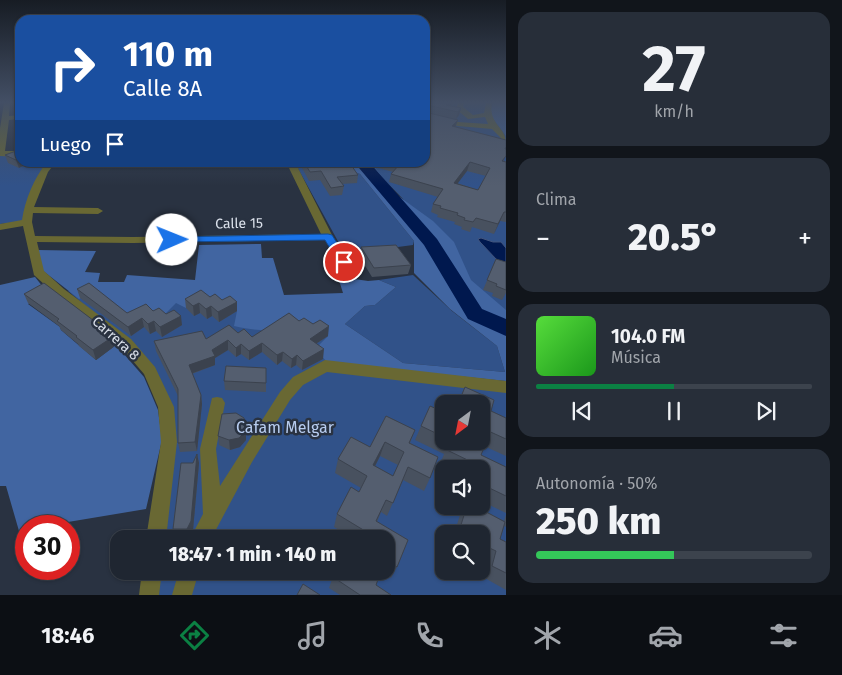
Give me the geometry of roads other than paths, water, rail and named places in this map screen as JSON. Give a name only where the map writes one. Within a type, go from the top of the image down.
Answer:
[{"type":"street","points":[[3,131],[1,151],[3,154],[15,154]]},
{"type":"street","points":[[496,131],[506,141]]},
{"type":"street","points":[[28,216],[44,172],[48,167]]},
{"type":"street","points":[[293,167],[328,237],[352,275]]},
{"type":"street","points":[[0,227],[28,216],[98,211]]},
{"type":"street","name":"Carrera 8","points":[[28,216],[38,272],[60,292],[126,344],[150,371],[166,407],[169,442],[157,530]]},
{"type":"street","name":"Calle 15","points":[[31,239],[133,240],[328,237]]},
{"type":"street","points":[[205,530],[246,457],[285,396],[298,380],[325,366],[506,387]]},
{"type":"street","points":[[213,517],[208,449],[218,403]]},
{"type":"street","points":[[149,595],[151,580]]},
{"type":"street","points":[[182,595],[186,580]]},
{"type":"waterway","points":[[365,167],[431,243],[475,314],[506,328]]},
{"type":"park label","name":"Cafam Melgar","points":[[285,427]]}]
